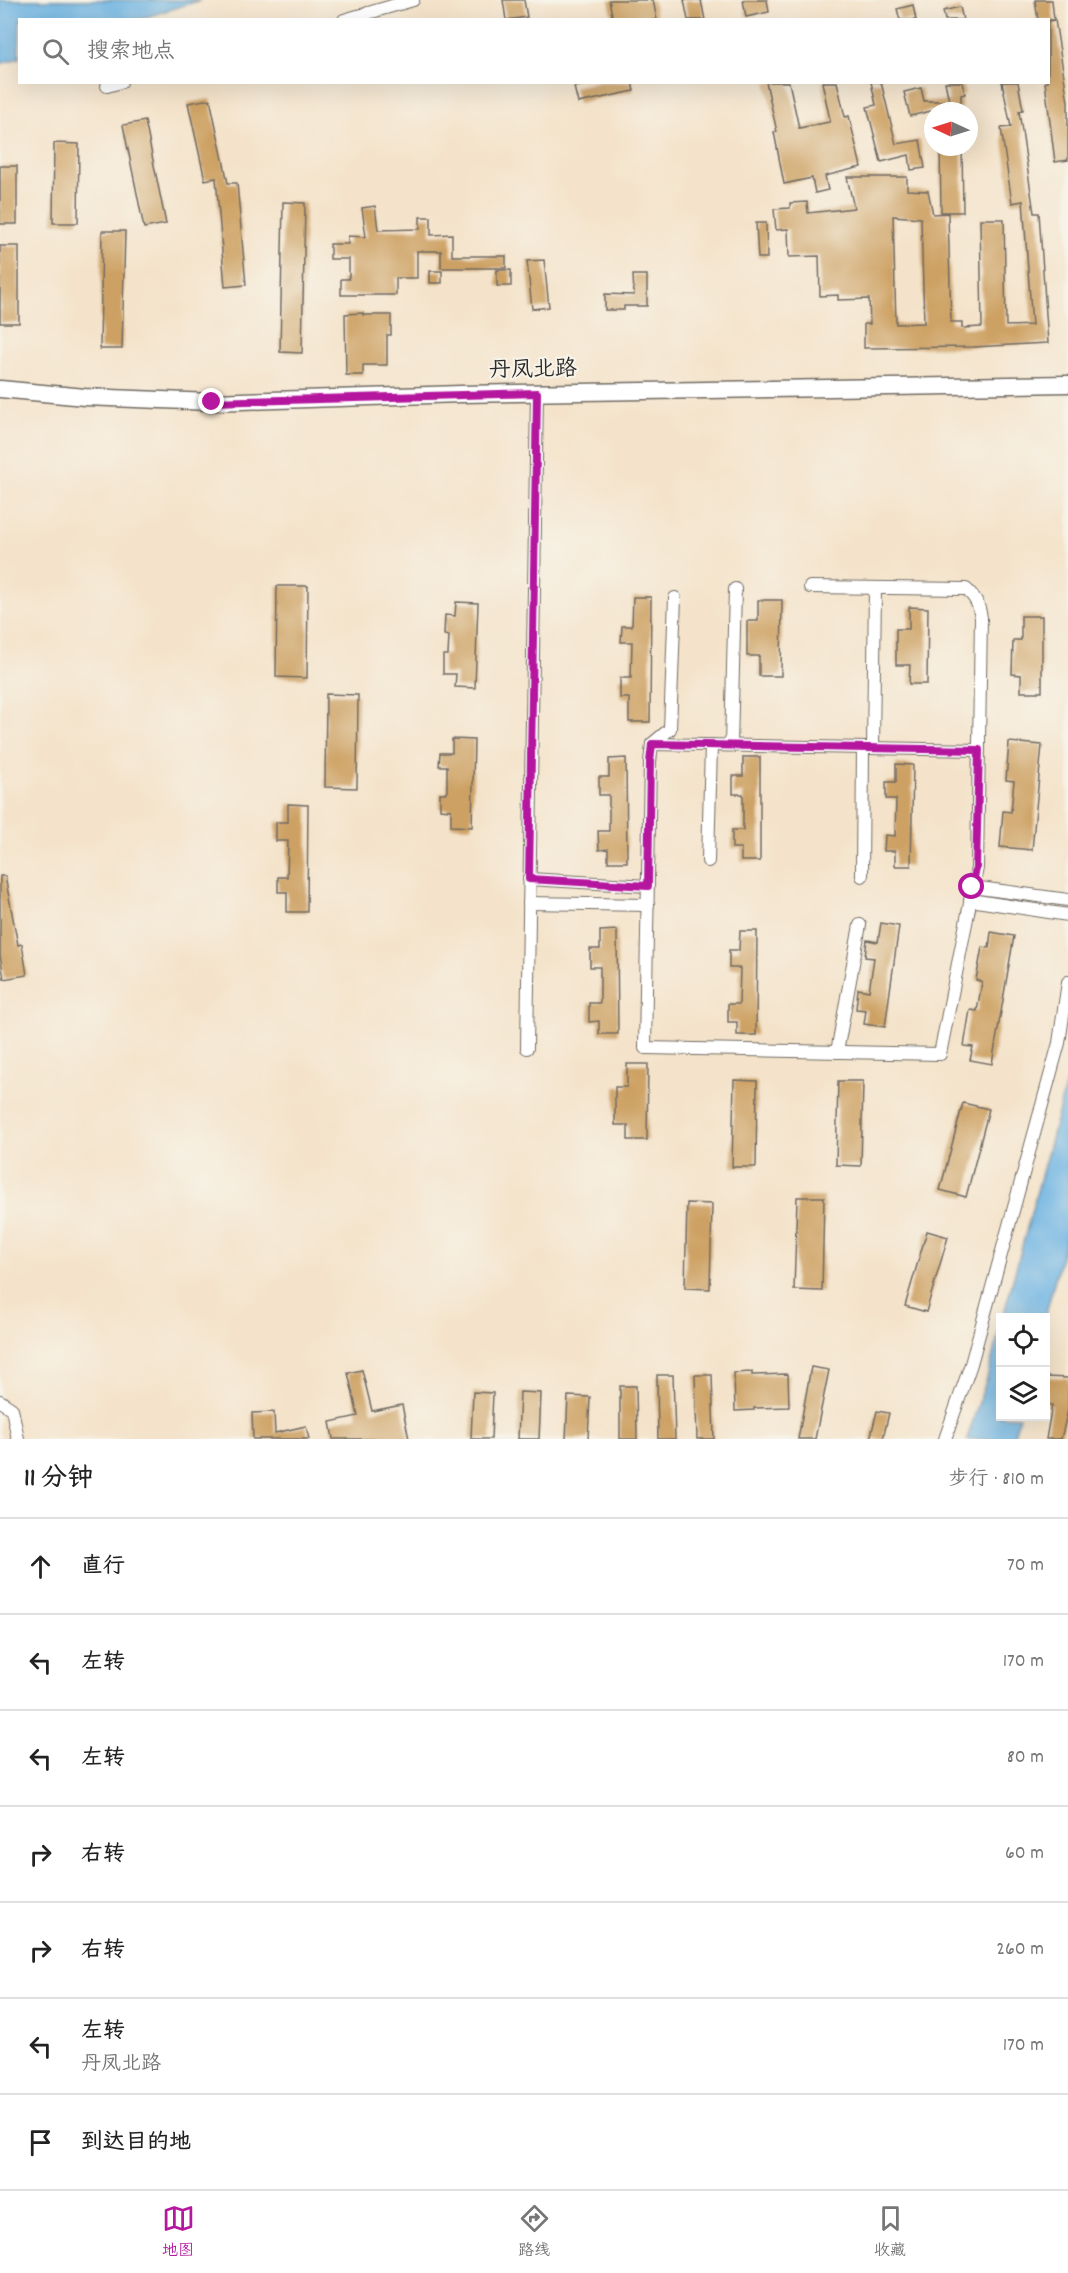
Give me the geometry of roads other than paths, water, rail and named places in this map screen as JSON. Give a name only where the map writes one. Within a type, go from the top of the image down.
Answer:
[{"type":"main road","name":"丹凤北路","points":[[0,388],[85,397],[212,402],[537,393],[1068,384]]},
{"type":"street","points":[[351,18],[413,0]]},
{"type":"street","points":[[107,86],[114,84]]},
{"type":"street","points":[[526,1048],[537,393]]},
{"type":"street","points":[[675,598],[670,729],[652,744],[650,762],[645,1048],[940,1054],[976,868],[981,618],[979,605],[975,597],[966,590],[810,586]]},
{"type":"street","points":[[862,876],[875,588]]},
{"type":"street","points":[[731,745],[735,590]]},
{"type":"street","points":[[652,744],[979,750]]},
{"type":"street","points":[[708,861],[711,745]]},
{"type":"street","points":[[529,879],[648,886]]},
{"type":"street","points":[[971,893],[1068,900]]},
{"type":"street","points":[[971,893],[1068,915]]},
{"type":"street","points":[[529,903],[648,905]]},
{"type":"street","points":[[837,1052],[860,924]]},
{"type":"street","points":[[945,1439],[971,1364],[1053,1066],[1059,1043],[1068,982]]},
{"type":"street","points":[[0,1401],[12,1409],[18,1439]]},
{"type":"water","points":[[0,0],[201,0],[143,18],[18,18],[18,58],[0,64]]},
{"type":"water","points":[[1068,1076],[1068,1230],[1046,1313],[1004,1313]]},
{"type":"water","points":[[996,1343],[996,1421],[1018,1421],[1013,1439],[967,1439]]}]
